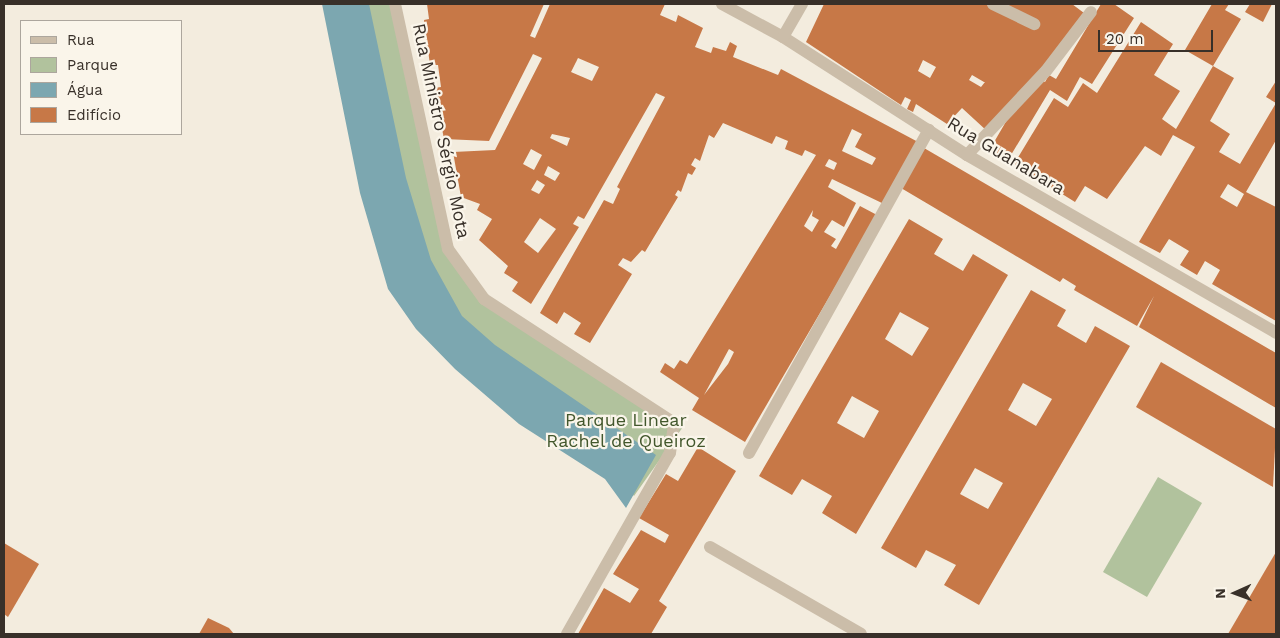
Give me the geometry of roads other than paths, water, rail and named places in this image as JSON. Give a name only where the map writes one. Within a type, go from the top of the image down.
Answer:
[{"type":"street","name":"Rua Ministro Sérgio Mota","points":[[395,4],[448,249],[484,299],[674,423],[670,454],[567,634]]},
{"type":"street","name":"Rua Guanabara","points":[[722,4],[783,37],[967,155],[1276,333]]},
{"type":"street","points":[[783,37],[802,4]]},
{"type":"street","points":[[993,4],[1034,24]]},
{"type":"street","points":[[967,155],[1046,71],[1092,12]]},
{"type":"street","points":[[749,453],[929,130]]},
{"type":"street","points":[[710,547],[862,634]]},
{"type":"water","points":[[322,4],[369,4],[406,178],[431,260],[462,316],[495,345],[656,455],[626,508],[605,479],[519,424],[455,369],[416,329],[388,289],[360,193]]},
{"type":"park label","name":"Parque Linear Rachel de Queiroz","points":[[626,431]]}]
